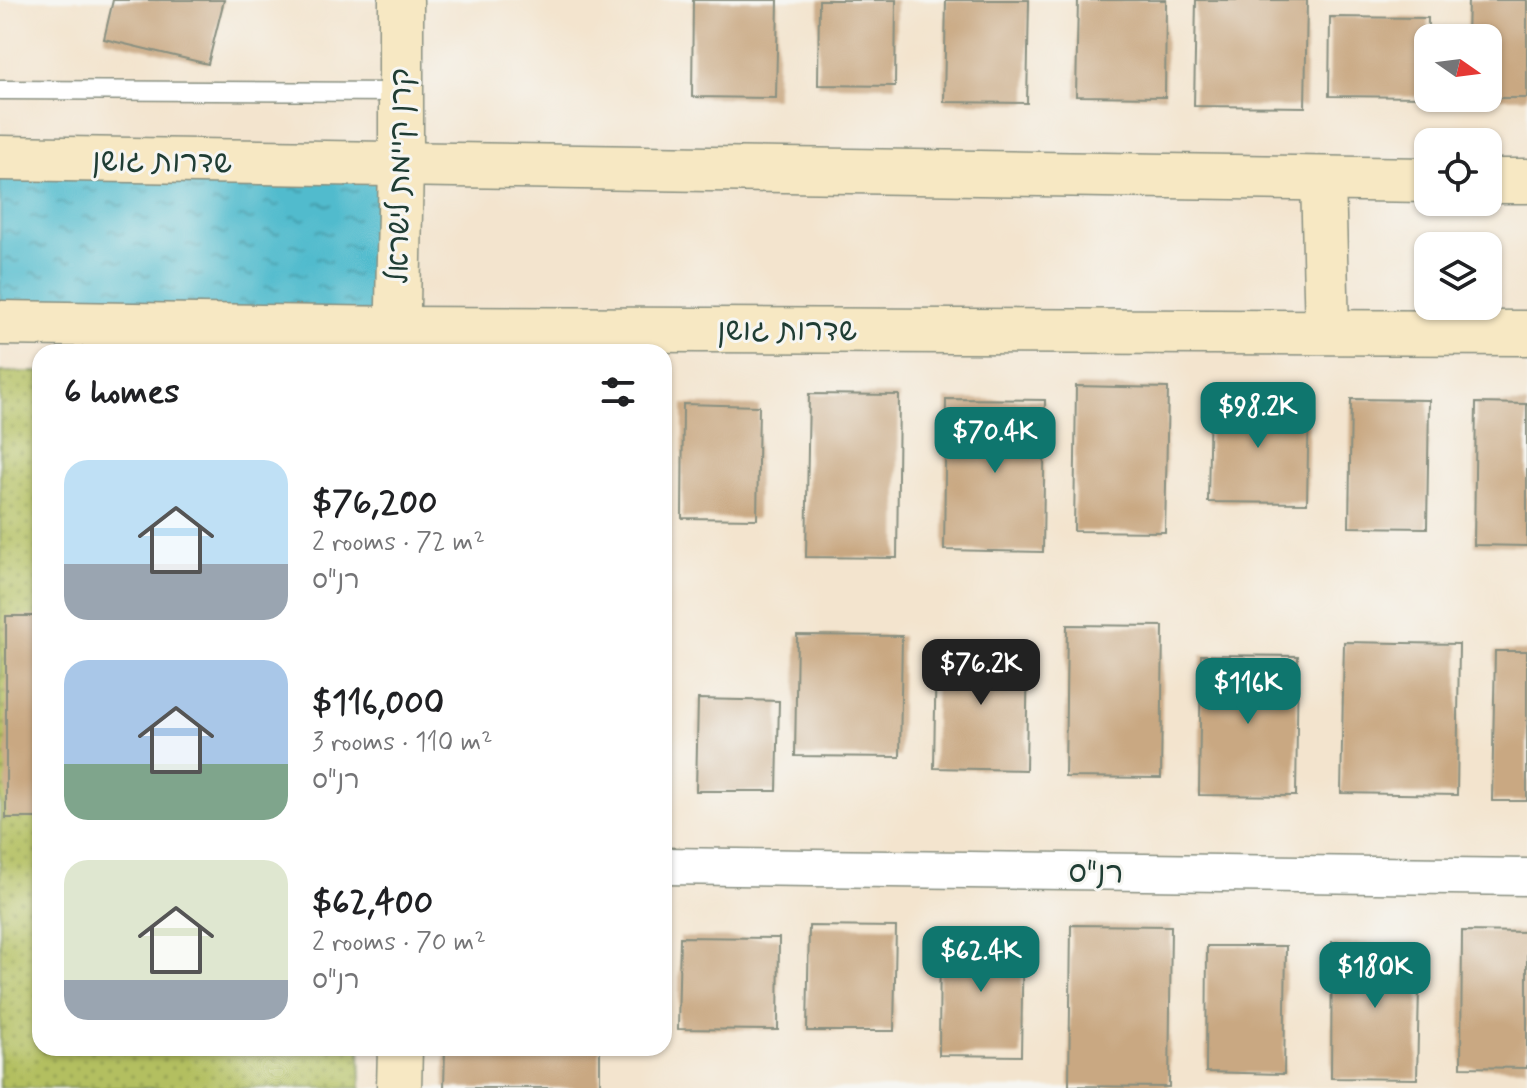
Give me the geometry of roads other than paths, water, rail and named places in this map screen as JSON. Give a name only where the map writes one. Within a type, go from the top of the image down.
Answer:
[{"type":"street","name":"קרן קיימת לישראל","points":[[397,340],[401,0]]},
{"type":"street","name":"שדרות גושן","points":[[0,158],[1414,180]]},
{"type":"street","points":[[1323,179],[1327,331]]},
{"type":"street","points":[[1502,181],[1527,181]]},
{"type":"street","name":"שדרות גושן","points":[[0,323],[397,340],[1327,331],[1527,333]]},
{"type":"street","name":"רנ\"ס","points":[[672,866],[1527,877]]},
{"type":"street","points":[[399,1088],[400,1056]]},
{"type":"lane","points":[[0,90],[401,92]]},
{"type":"water","points":[[0,171],[386,176],[381,312],[0,308]]}]
